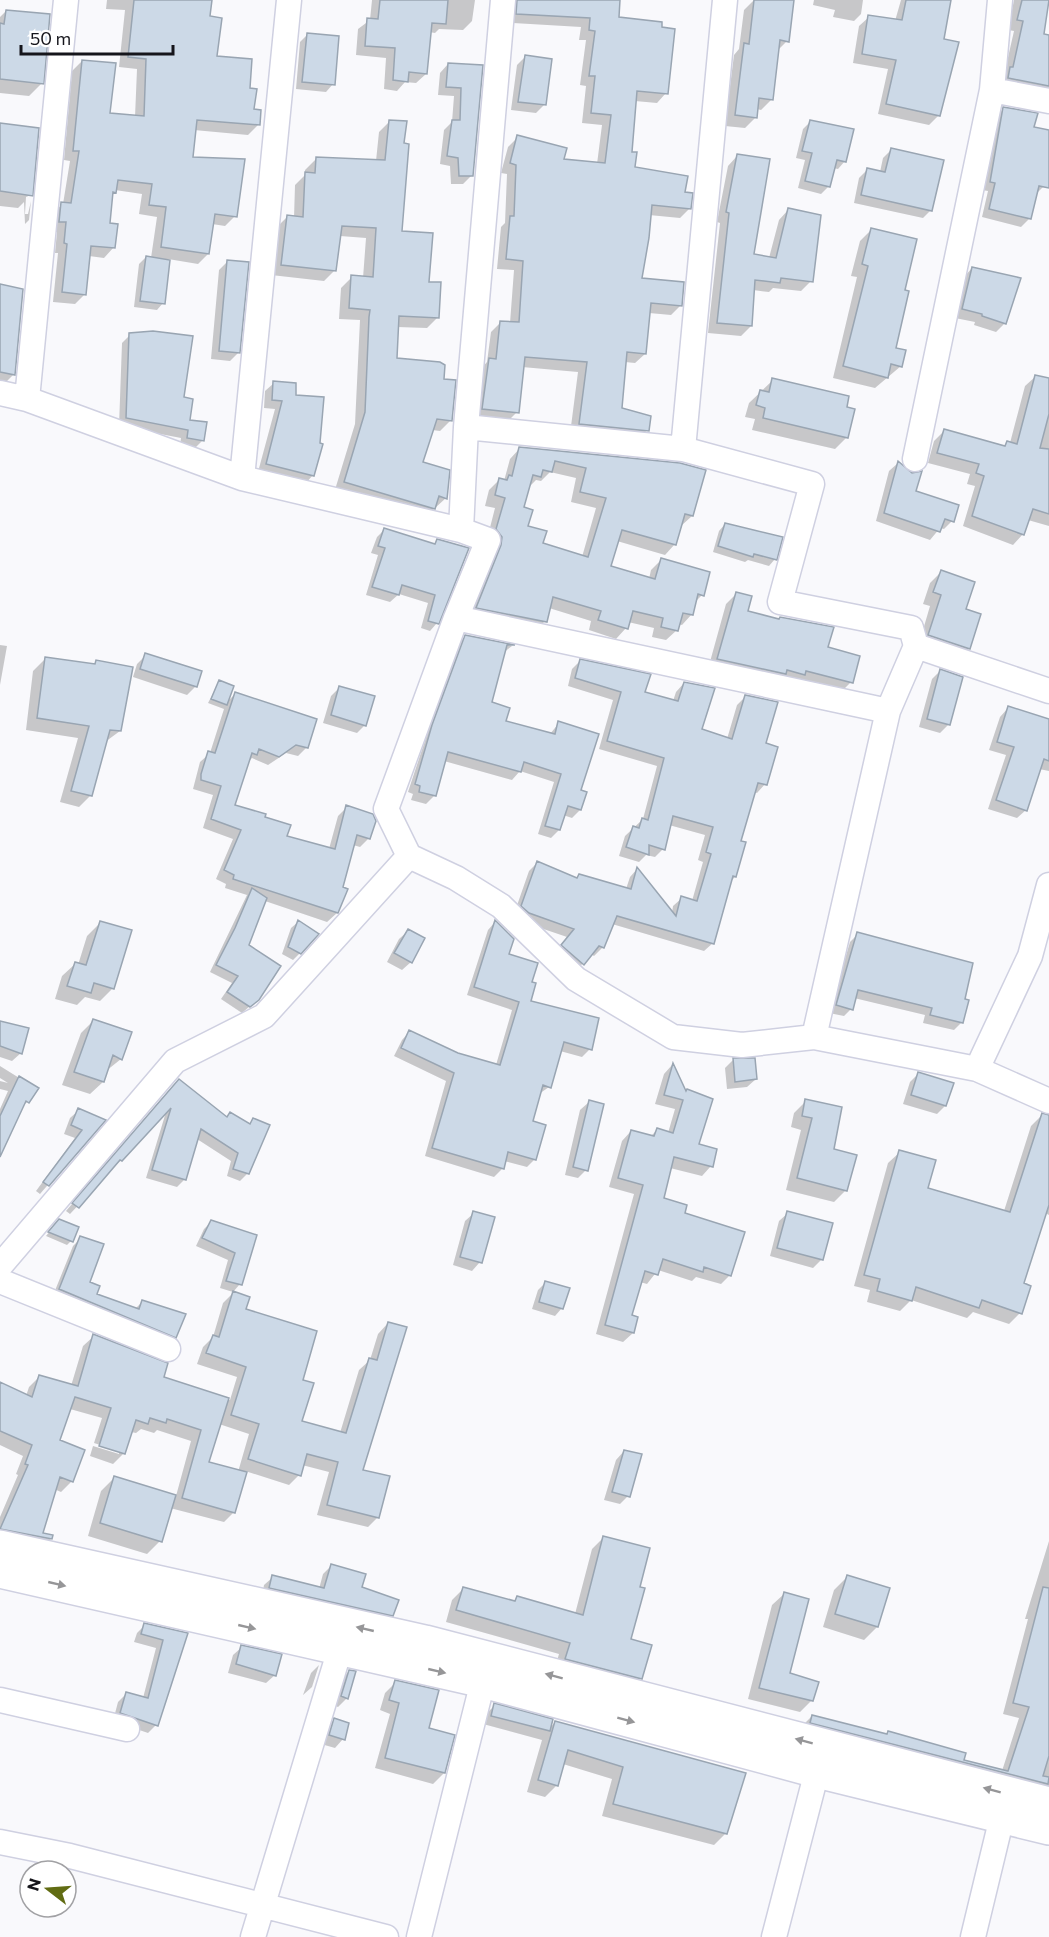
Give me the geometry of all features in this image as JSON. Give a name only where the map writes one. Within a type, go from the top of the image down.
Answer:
[{"type":"main road","points":[[0,1547],[425,1642],[1049,1804]]},
{"type":"main road","points":[[0,1571],[483,1681],[817,1771],[1049,1828]]},
{"type":"street","points":[[27,399],[66,0]]},
{"type":"street","points":[[242,478],[289,0]]},
{"type":"street","points":[[460,530],[466,427],[503,0]]},
{"type":"street","points":[[683,449],[725,0]]},
{"type":"street","points":[[915,459],[992,90],[1000,0]]},
{"type":"street","points":[[992,90],[1049,100]]},
{"type":"street","points":[[0,393],[27,399],[242,478],[460,530],[488,540],[456,618],[386,809],[409,856],[456,878],[501,906],[576,979],[673,1037],[742,1045],[814,1037],[977,1069],[1049,1101]]},
{"type":"street","points":[[466,427],[683,449],[812,484],[780,602],[910,628],[916,646],[888,711],[814,1037]]},
{"type":"street","points":[[456,618],[888,711]]},
{"type":"street","points":[[916,646],[1049,691]]},
{"type":"street","points":[[0,1266],[175,1061],[264,1016],[409,856]]},
{"type":"street","points":[[977,1069],[1030,956],[1049,885]]},
{"type":"street","points":[[0,1281],[168,1349]]},
{"type":"street","points":[[253,1937],[340,1649]]},
{"type":"street","points":[[419,1937],[483,1681]]},
{"type":"street","points":[[0,1700],[127,1729]]},
{"type":"street","points":[[774,1937],[817,1771]]},
{"type":"street","points":[[973,1937],[1002,1817]]},
{"type":"street","points":[[0,1842],[70,1856],[386,1937]]},
{"type":"building","points":[[134,0],[212,0],[210,16],[222,18],[217,56],[252,59],[250,88],[257,89],[254,109],[261,110],[260,125],[197,120],[193,157],[245,159],[237,217],[215,214],[209,254],[161,247],[166,207],[149,205],[152,184],[118,180],[116,193],[113,192],[110,223],[118,224],[115,248],[91,246],[86,295],[62,292],[67,244],[64,243],[66,222],[59,222],[61,202],[71,203],[79,151],[73,151],[82,60],[116,63],[110,113],[144,116],[146,59],[128,57]]},
{"type":"building","points":[[380,0],[448,0],[446,24],[432,23],[427,74],[409,72],[408,82],[393,80],[395,48],[365,46],[367,18],[378,19]]},
{"type":"building","points":[[517,0],[620,0],[619,17],[662,22],[662,27],[675,29],[668,94],[637,91],[632,152],[637,152],[635,167],[688,176],[685,192],[693,193],[691,209],[652,205],[642,278],[684,282],[682,306],[651,303],[646,354],[627,352],[622,408],[651,416],[649,431],[579,424],[587,362],[525,357],[519,413],[482,409],[489,358],[496,359],[500,321],[519,322],[523,261],[506,259],[510,216],[514,216],[516,165],[510,163],[517,135],[567,148],[564,159],[605,163],[611,115],[591,113],[595,76],[589,76],[595,31],[589,30],[590,18],[516,14]]},
{"type":"building","points":[[754,0],[794,0],[789,42],[780,40],[773,100],[759,98],[757,118],[735,115],[744,43],[749,44]]},
{"type":"building","points":[[906,0],[951,0],[944,39],[959,42],[940,116],[886,104],[896,60],[862,54],[868,15],[902,20]]},
{"type":"building","points":[[1022,0],[1049,0],[1044,34],[1049,35],[1049,86],[1008,78],[1010,67],[1013,67],[1023,21],[1017,20]]},
{"type":"building","points":[[6,10],[50,14],[44,84],[0,79],[0,23],[4,24]]},
{"type":"building","points":[[307,33],[339,36],[335,85],[302,82]]},
{"type":"building","points":[[525,55],[552,59],[546,105],[518,102]]},
{"type":"building","points":[[448,63],[483,65],[473,176],[459,176],[458,158],[447,156],[452,120],[460,120],[461,88],[446,87]]},
{"type":"building","points":[[1003,107],[1038,113],[1034,127],[1049,130],[1049,188],[1039,186],[1031,219],[989,209],[995,183],[990,182]]},
{"type":"building","points":[[389,120],[407,121],[404,143],[409,144],[402,231],[433,233],[429,282],[441,282],[439,318],[399,316],[397,358],[440,362],[445,365],[444,379],[456,380],[452,421],[437,419],[423,462],[450,470],[447,499],[439,496],[435,509],[344,482],[365,412],[370,310],[349,308],[351,275],[373,277],[376,228],[342,226],[336,271],[281,265],[287,215],[303,217],[305,172],[315,173],[316,157],[385,160]]},
{"type":"building","points":[[810,120],[854,129],[846,162],[837,160],[830,187],[805,181],[812,153],[802,151]]},
{"type":"building","points":[[0,123],[39,128],[33,196],[0,191]]},
{"type":"building","points":[[891,148],[944,160],[932,211],[861,195],[867,168],[885,172]]},
{"type":"building","points":[[737,154],[770,159],[754,254],[776,258],[788,208],[821,215],[813,282],[781,278],[780,283],[755,280],[752,326],[717,323],[729,213],[726,212]]},
{"type":"building","points":[[871,228],[917,239],[905,290],[909,291],[896,348],[906,350],[902,367],[891,364],[888,378],[843,366],[868,266],[862,264]]},
{"type":"building","points":[[146,256],[170,260],[165,304],[140,301]]},
{"type":"building","points":[[227,260],[249,262],[240,353],[219,351]]},
{"type":"building","points":[[972,267],[1021,278],[1006,324],[962,309]]},
{"type":"building","points":[[0,284],[23,289],[15,375],[0,372]]},
{"type":"building","points":[[153,331],[193,336],[184,397],[193,399],[190,420],[207,422],[204,441],[187,438],[188,430],[126,418],[129,333]]},
{"type":"building","points":[[1035,375],[1049,378],[1049,414],[1040,448],[1049,449],[1049,514],[1033,509],[1024,535],[972,516],[984,476],[976,473],[979,464],[937,453],[944,429],[1005,446],[1007,441],[1017,444]]},
{"type":"building","points":[[772,378],[849,396],[847,407],[855,409],[848,438],[763,418],[765,408],[756,405],[760,390],[769,392]]},
{"type":"building","points":[[273,381],[296,383],[296,395],[324,397],[320,443],[323,444],[314,476],[266,464],[282,401],[272,400]]},
{"type":"building","points":[[519,447],[680,463],[706,470],[693,516],[685,514],[676,545],[622,530],[611,566],[655,579],[661,558],[710,572],[704,596],[698,594],[693,615],[683,613],[678,631],[661,627],[663,618],[633,611],[628,629],[598,620],[601,611],[553,597],[547,622],[476,608],[501,545],[502,537],[496,529],[505,498],[495,495],[499,478],[507,480],[509,475],[512,476]],"holes":[[[555,461],[586,468],[580,492],[606,498],[588,557],[543,543],[547,531],[528,526],[533,510],[524,507],[533,475],[541,477],[543,470],[552,472]]]},
{"type":"building","points":[[898,461],[912,473],[922,471],[916,491],[959,505],[954,522],[945,519],[940,532],[884,513]]},
{"type":"building","points":[[725,523],[783,537],[777,560],[754,554],[753,557],[718,546]]},
{"type":"building","points":[[384,528],[435,544],[437,539],[469,548],[439,624],[428,621],[435,595],[402,585],[399,595],[372,587],[385,548],[378,546]]},
{"type":"building","points":[[941,570],[975,582],[966,609],[981,614],[970,649],[928,635],[941,595],[933,592]]},
{"type":"building","points":[[736,592],[752,596],[748,611],[779,619],[780,617],[834,627],[828,647],[860,656],[853,683],[806,671],[805,675],[787,670],[786,674],[717,659]]},
{"type":"building","points":[[465,635],[515,645],[507,645],[492,702],[510,708],[506,721],[555,734],[558,721],[599,734],[581,790],[587,792],[581,810],[568,806],[560,830],[545,826],[561,774],[524,762],[521,772],[448,752],[436,796],[419,792],[420,786],[415,784],[432,725]]},
{"type":"building","points":[[145,653],[202,671],[197,687],[140,669]]},
{"type":"building","points":[[45,657],[95,664],[96,660],[133,667],[121,731],[110,730],[92,796],[71,791],[89,726],[37,718]]},
{"type":"building","points":[[580,659],[651,674],[645,692],[678,701],[684,682],[715,688],[702,729],[732,739],[745,695],[778,702],[766,743],[778,747],[767,785],[758,783],[741,841],[746,842],[736,877],[733,876],[714,944],[617,916],[604,948],[599,946],[584,965],[561,945],[574,929],[529,913],[521,906],[537,861],[577,878],[579,874],[631,889],[637,867],[676,916],[681,896],[697,901],[711,854],[706,852],[713,827],[673,816],[665,850],[649,845],[649,855],[626,847],[633,826],[639,828],[642,818],[648,820],[664,758],[607,741],[621,692],[575,678]]},
{"type":"building","points":[[940,669],[963,677],[950,725],[927,719]]},
{"type":"building","points":[[219,680],[234,686],[227,705],[211,699]]},
{"type":"building","points":[[339,686],[375,696],[366,726],[331,715]]},
{"type":"building","points":[[235,692],[317,719],[308,748],[296,745],[279,757],[259,749],[257,755],[252,753],[235,805],[266,814],[265,817],[291,825],[287,836],[335,849],[346,805],[373,814],[376,821],[370,839],[357,835],[343,887],[348,889],[338,913],[233,879],[234,875],[224,870],[241,830],[211,819],[221,786],[201,780],[201,774],[208,751],[215,753]]},
{"type":"building","points":[[1008,706],[1049,719],[1049,761],[1044,759],[1027,811],[996,800],[1014,747],[997,742]]},
{"type":"building","points":[[252,888],[267,898],[249,945],[281,966],[259,1000],[250,1007],[227,992],[238,976],[216,965]]},
{"type":"building","points":[[298,920],[319,934],[301,954],[288,947]]},
{"type":"building","points":[[495,920],[514,939],[509,954],[538,963],[532,982],[536,983],[531,1001],[599,1018],[592,1050],[564,1042],[551,1088],[543,1085],[533,1121],[546,1125],[536,1160],[508,1152],[504,1169],[432,1148],[454,1073],[401,1048],[409,1030],[458,1053],[500,1065],[519,1002],[474,987]]},
{"type":"building","points":[[100,921],[132,930],[114,989],[94,983],[91,993],[67,986],[75,962],[86,965]]},
{"type":"building","points":[[408,929],[425,938],[412,963],[394,953]]},
{"type":"building","points":[[857,932],[973,963],[965,999],[969,1000],[963,1023],[930,1015],[932,1008],[858,990],[853,1010],[836,1005]]},
{"type":"building","points":[[93,1019],[132,1032],[122,1060],[113,1055],[104,1082],[74,1072]]},
{"type":"building","points":[[0,1021],[29,1028],[22,1054],[0,1046]]},
{"type":"building","points":[[733,1058],[755,1058],[757,1079],[735,1082]]},
{"type":"building","points":[[673,1063],[686,1091],[687,1089],[713,1099],[699,1144],[717,1149],[713,1167],[674,1157],[664,1198],[687,1205],[685,1213],[745,1232],[731,1276],[704,1267],[703,1272],[663,1259],[658,1275],[645,1271],[632,1315],[638,1317],[634,1333],[605,1325],[643,1185],[618,1178],[631,1130],[654,1136],[657,1128],[673,1133],[683,1100],[664,1095]]},
{"type":"building","points":[[918,1072],[954,1083],[946,1106],[911,1095]]},
{"type":"building","points":[[19,1076],[39,1088],[29,1103],[26,1101],[0,1157],[0,1116]]},
{"type":"building","points":[[179,1079],[227,1117],[230,1112],[250,1124],[253,1118],[270,1125],[249,1174],[233,1169],[238,1153],[201,1129],[186,1180],[152,1170],[171,1108],[122,1161],[120,1160],[79,1208],[72,1203]]},
{"type":"building","points":[[805,1099],[842,1107],[834,1149],[857,1155],[847,1191],[797,1178],[812,1118],[802,1116]]},
{"type":"building","points":[[589,1100],[604,1104],[588,1171],[573,1167]]},
{"type":"building","points":[[78,1108],[106,1120],[49,1186],[43,1182],[82,1130],[71,1125]]},
{"type":"building","points":[[1042,1113],[1049,1115],[1049,1205],[1024,1283],[1031,1286],[1022,1314],[982,1300],[979,1308],[916,1287],[912,1301],[877,1291],[880,1279],[864,1275],[899,1150],[936,1160],[928,1188],[1010,1212]]},
{"type":"building","points":[[473,1211],[495,1217],[482,1263],[460,1257]]},
{"type":"building","points":[[787,1211],[833,1223],[823,1260],[777,1248]]},
{"type":"building","points":[[59,1219],[79,1227],[73,1242],[48,1232]]},
{"type":"building","points":[[211,1220],[257,1235],[242,1285],[226,1281],[235,1253],[202,1238]]},
{"type":"building","points":[[80,1236],[104,1244],[90,1282],[100,1286],[97,1294],[139,1309],[142,1300],[186,1314],[176,1338],[59,1289]]},
{"type":"building","points":[[545,1281],[570,1288],[563,1309],[539,1302]]},
{"type":"building","points":[[233,1291],[250,1297],[246,1309],[317,1331],[303,1380],[314,1383],[302,1421],[346,1433],[369,1358],[377,1360],[388,1322],[407,1327],[363,1470],[390,1476],[379,1518],[327,1505],[338,1462],[307,1454],[301,1476],[248,1459],[259,1424],[231,1415],[246,1367],[206,1353],[213,1335],[219,1337]]},
{"type":"building","points":[[93,1334],[168,1363],[164,1377],[229,1398],[209,1462],[247,1472],[235,1513],[182,1498],[201,1430],[167,1419],[166,1423],[150,1418],[148,1424],[136,1420],[125,1454],[99,1446],[111,1408],[75,1397],[60,1440],[85,1450],[73,1482],[60,1477],[43,1533],[53,1535],[52,1539],[0,1529],[28,1465],[25,1464],[32,1445],[0,1431],[0,1382],[32,1397],[39,1375],[78,1386]]},
{"type":"building","points":[[624,1450],[642,1454],[630,1497],[612,1492]]},
{"type":"building","points":[[114,1476],[176,1495],[162,1542],[100,1523]]},
{"type":"building","points":[[603,1536],[650,1548],[640,1587],[645,1588],[631,1639],[652,1645],[642,1679],[565,1659],[570,1643],[456,1610],[463,1587],[515,1601],[517,1596],[583,1615]]},
{"type":"building","points":[[331,1564],[366,1574],[362,1587],[399,1600],[393,1616],[269,1588],[272,1575],[324,1588]]},
{"type":"building","points":[[847,1575],[890,1588],[878,1627],[835,1614]]},
{"type":"building","points":[[1043,1587],[1049,1588],[1049,1756],[1043,1776],[1049,1777],[1048,1784],[810,1723],[812,1715],[887,1734],[888,1731],[966,1753],[964,1760],[1008,1771],[1029,1707],[1013,1703]]},
{"type":"building","points":[[784,1592],[809,1599],[790,1673],[819,1682],[813,1701],[759,1688]]},
{"type":"building","points":[[144,1623],[188,1633],[158,1726],[120,1713],[126,1692],[148,1698],[163,1640],[141,1634]]},
{"type":"building","points":[[241,1645],[282,1654],[276,1676],[236,1664]]},
{"type":"building","points":[[349,1670],[356,1671],[348,1699],[341,1696]]},
{"type":"building","points":[[395,1680],[439,1690],[429,1728],[455,1735],[445,1773],[385,1758],[399,1703],[389,1700]]},
{"type":"building","points":[[494,1703],[553,1719],[550,1731],[491,1716]]},
{"type":"building","points":[[334,1718],[349,1723],[345,1740],[329,1735]]},
{"type":"building","points":[[555,1721],[746,1773],[727,1834],[613,1804],[623,1767],[568,1750],[558,1786],[538,1780]]}]
